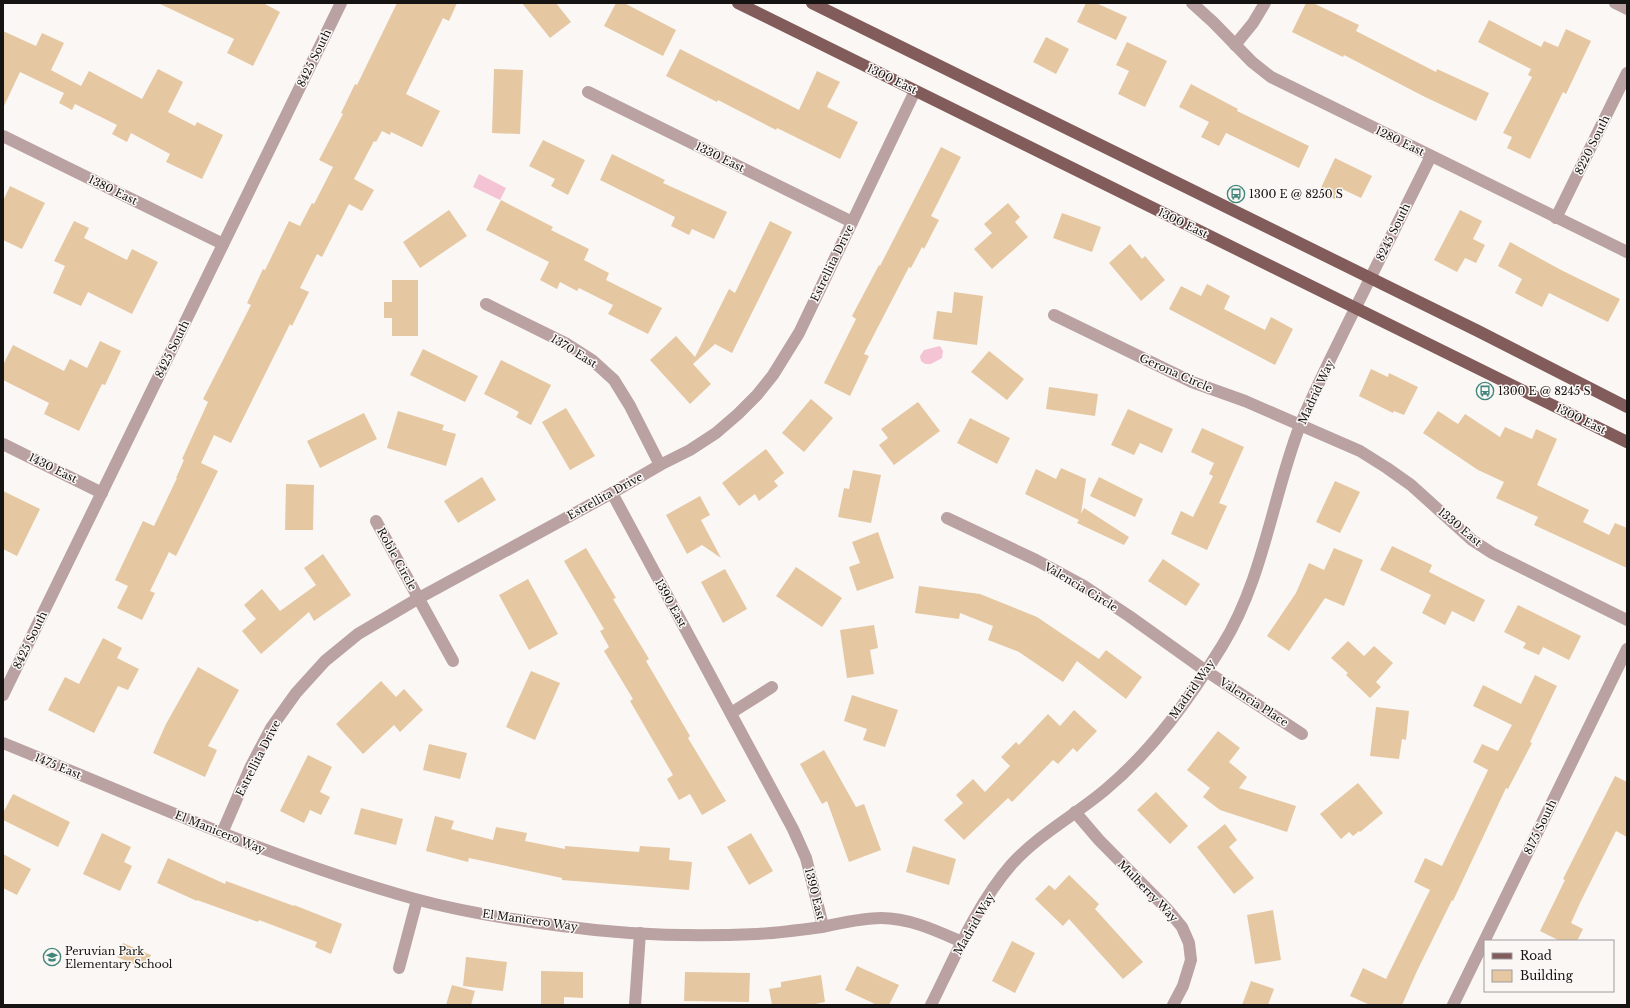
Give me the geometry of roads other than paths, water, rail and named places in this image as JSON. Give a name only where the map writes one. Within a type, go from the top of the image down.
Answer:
[{"type":"main road","name":"1300 East","points":[[738,3],[1627,442]]},
{"type":"main road","points":[[812,3],[1478,331],[1627,407]]},
{"type":"street","name":"8425 South","points":[[3,695],[341,3]]},
{"type":"street","name":"1280 East","points":[[1192,3],[1252,62],[1271,77],[1627,252]]},
{"type":"street","points":[[1235,44],[1253,23],[1265,3]]},
{"type":"street","points":[[1615,3],[1627,9]]},
{"type":"street","name":"8220 South","points":[[1556,218],[1627,73]]},
{"type":"street","name":"Estrellita Drive","points":[[222,833],[251,766],[271,728],[296,692],[325,661],[358,634],[418,598],[690,450],[716,433],[738,414],[773,375],[799,333],[915,91]]},
{"type":"street","name":"1330 East","points":[[588,92],[852,222]]},
{"type":"street","name":"1380 East","points":[[3,136],[223,244]]},
{"type":"street","name":"8245 South","points":[[1356,308],[1431,156]]},
{"type":"street","name":"1370 East","points":[[486,304],[567,344],[592,360],[614,380],[630,406],[660,465]]},
{"type":"street","name":"Madrid Way","points":[[931,1005],[962,942],[984,903],[1010,866],[1040,837],[1105,790],[1134,763],[1184,703],[1224,644],[1241,611],[1253,578],[1289,454],[1300,425],[1312,397],[1356,308]]},
{"type":"street","name":"Gerona Circle","points":[[1054,315],[1192,382],[1245,401],[1300,425]]},
{"type":"street","name":"1330 East","points":[[1300,425],[1360,452],[1387,468],[1411,485],[1472,540],[1492,553],[1627,620]]},
{"type":"street","name":"1430 East","points":[[3,444],[102,493]]},
{"type":"street","name":"1390 East","points":[[612,493],[793,829],[806,858],[823,926]]},
{"type":"street","name":"Valencia Circle","points":[[947,518],[1036,560],[1084,586],[1206,671]]},
{"type":"street","name":"Roble Circle","points":[[376,521],[453,661]]},
{"type":"street","name":"8175 South","points":[[1485,940],[1627,649]]},
{"type":"street","name":"Valencia Place","points":[[1206,671],[1302,734]]},
{"type":"street","points":[[731,713],[772,687]]},
{"type":"street","name":"1475 East","points":[[3,743],[114,788]]},
{"type":"street","name":"El Manicero Way","points":[[114,788],[301,864],[417,900],[491,916],[565,926],[640,933],[737,935],[780,933],[853,921],[883,918],[910,922],[933,929],[962,942]]},
{"type":"street","name":"Mulberry Way","points":[[1075,812],[1099,840],[1168,910],[1182,927],[1190,943],[1191,960],[1182,986],[1173,1005]]},
{"type":"street","points":[[399,968],[417,900]]},
{"type":"street","points":[[635,1005],[640,933]]},
{"type":"street","name":"8175 South","points":[[1453,1005],[1484,942]]},
{"type":"place","name":"1300 E @ 8250 S","points":[[1236,194]]},
{"type":"place","name":"1300 E @ 8245 S","points":[[1485,391]]},
{"type":"place","name":"Peruvian Park Elementary School","points":[[52,957]]}]
